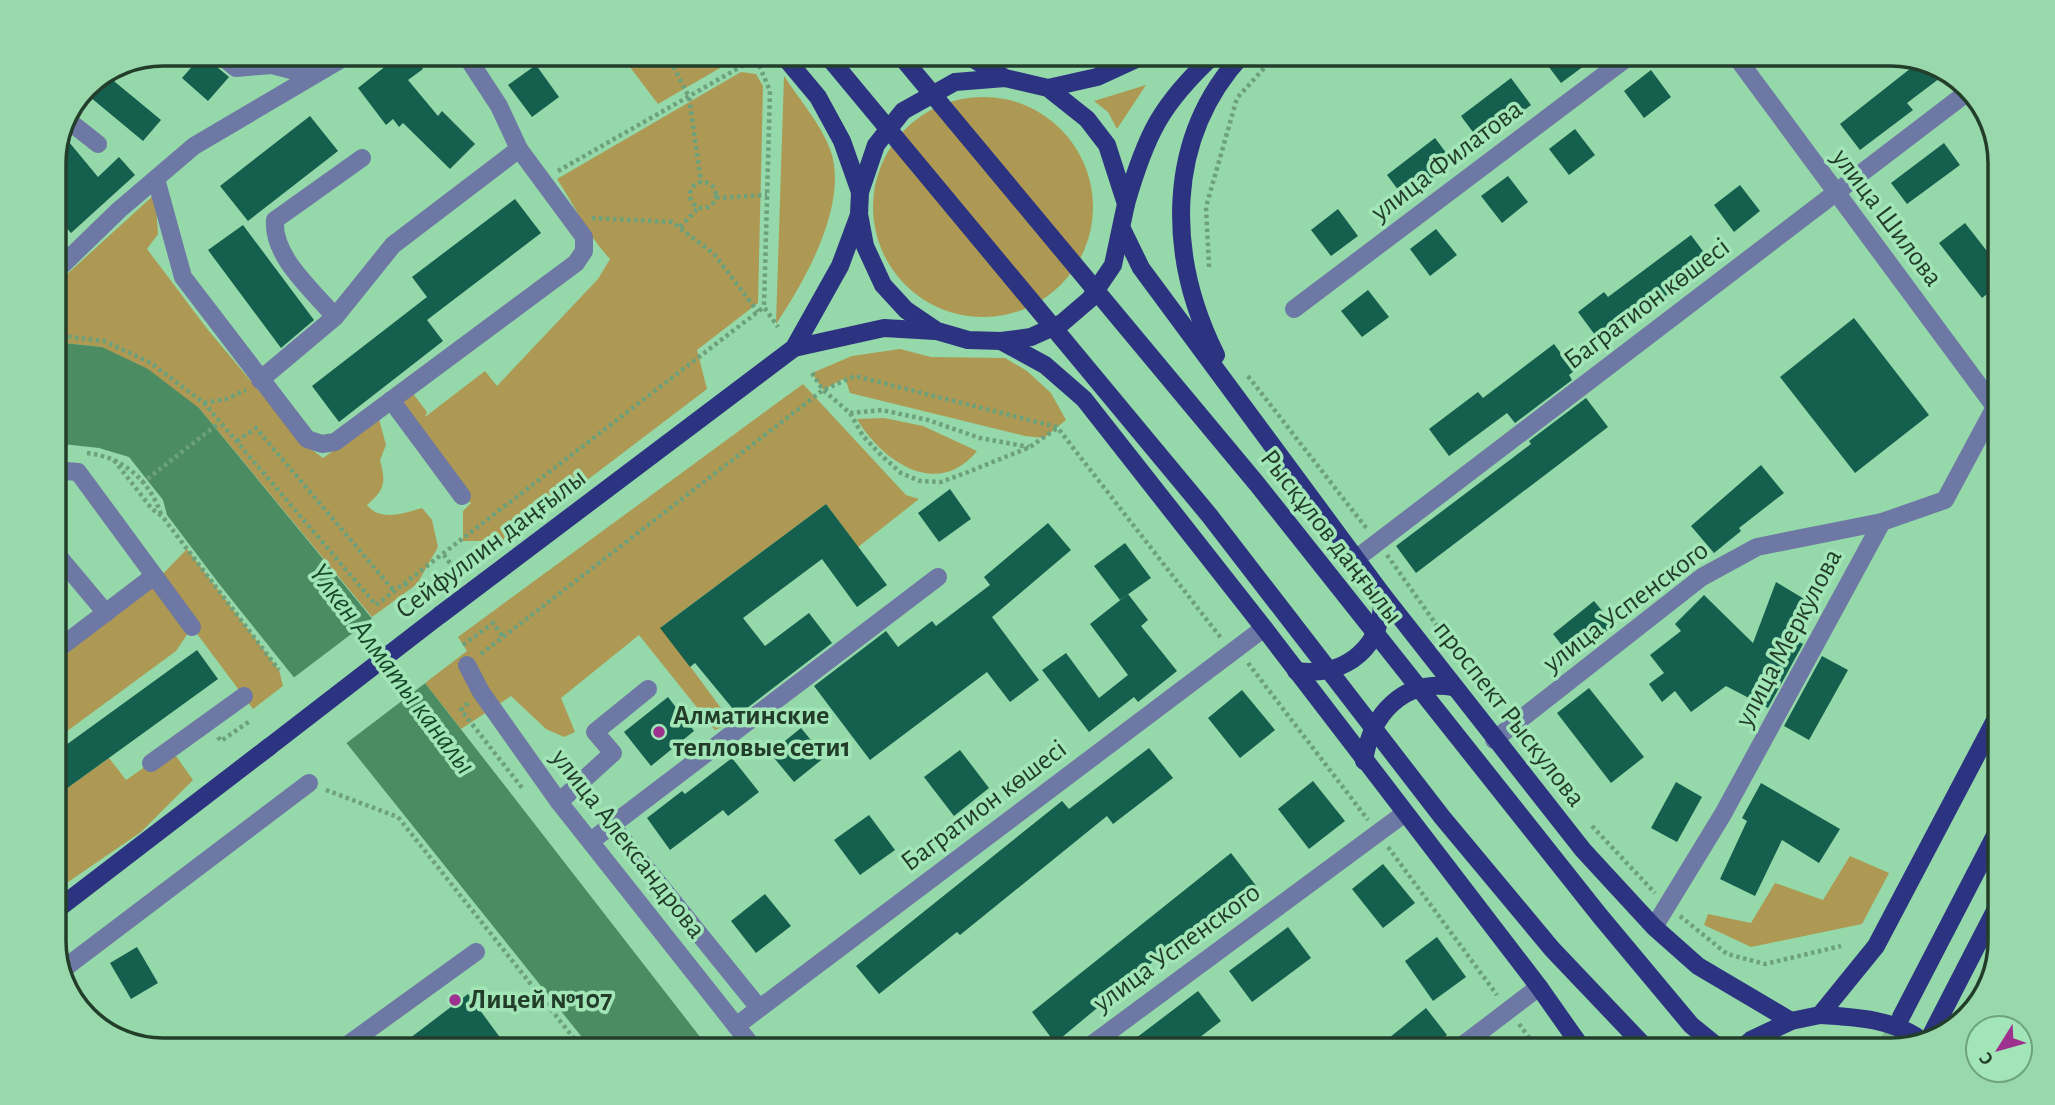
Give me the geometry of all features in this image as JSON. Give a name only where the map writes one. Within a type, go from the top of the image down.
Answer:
[{"type":"main road","points":[[792,66],[818,97],[842,141],[860,192]]},
{"type":"main road","points":[[836,66],[1209,515],[1442,817],[1552,949],[1638,1039]]},
{"type":"main road","name":"Рысқұлов даңғылы","points":[[909,66],[1257,484],[1608,926],[1691,1025],[1708,1039]]},
{"type":"main road","points":[[985,66],[1005,78]]},
{"type":"main road","points":[[1048,88],[1097,77],[1121,66]]},
{"type":"main road","points":[[1126,204],[1107,145],[1087,119],[1048,88],[1005,78],[955,82],[903,111],[876,145],[860,192],[859,214],[865,246],[883,285],[906,310],[937,331],[968,340],[1001,341],[1031,337],[1062,323],[1090,299],[1113,265],[1142,148],[1157,118],[1186,81],[1202,66]]},
{"type":"main road","points":[[1233,390],[1208,338],[1191,291],[1183,255],[1182,213],[1184,172],[1192,136],[1207,101],[1234,66]]},
{"type":"main road","name":"Сейфуллин даңғылы","points":[[67,902],[440,615],[794,348],[839,266],[859,214]]},
{"type":"main road","points":[[1122,229],[1141,268],[1233,390]]},
{"type":"main road","name":"Сейфуллин даңғылы","points":[[794,348],[884,328],[937,331]]},
{"type":"main road","points":[[1001,341],[1045,365],[1084,399],[1264,628],[1539,987],[1576,1039]]},
{"type":"main road","name":"проспект Рыскулова","points":[[1233,390],[1453,687],[1583,850],[1654,927],[1698,966],[1791,1021]]},
{"type":"main road","points":[[1296,671],[1310,673],[1338,667],[1370,645],[1379,631],[1383,614],[1382,593]]},
{"type":"main road","points":[[1364,761],[1367,736],[1392,703],[1410,692],[1434,684],[1453,687]]},
{"type":"main road","points":[[1820,1015],[1876,946],[1988,734]]},
{"type":"main road","points":[[1901,1017],[1988,849]]},
{"type":"main road","points":[[1931,1029],[1988,923]]},
{"type":"main road","points":[[1753,1039],[1791,1021],[1820,1015],[1867,1017],[1918,1035]]},
{"type":"street","points":[[234,66],[260,66]]},
{"type":"street","points":[[276,66],[310,75]]},
{"type":"street","points":[[67,261],[194,146],[328,66]]},
{"type":"street","points":[[156,179],[183,277],[307,439],[322,444],[335,442],[576,263],[584,251],[584,237],[519,149],[499,106],[473,66]]},
{"type":"street","name":"улица Филатова","points":[[1294,309],[1616,66]]},
{"type":"street","name":"улица Шилова","points":[[1743,66],[1988,395]]},
{"type":"street","name":"Багратион көшесі","points":[[1357,558],[1961,97]]},
{"type":"street","points":[[75,126],[98,144]]},
{"type":"street","points":[[260,380],[335,317],[393,245],[519,149]]},
{"type":"street","points":[[335,317],[280,250],[274,236],[275,220],[362,158]]},
{"type":"street","points":[[391,400],[462,496]]},
{"type":"street","points":[[1882,522],[1945,500],[1988,425]]},
{"type":"street","points":[[67,471],[78,472],[192,626]]},
{"type":"street","name":"улица Успенского","points":[[1494,740],[1702,577],[1757,547],[1882,522]]},
{"type":"street","name":"улица Меркулова","points":[[1654,927],[1723,814],[1882,522]]},
{"type":"street","points":[[67,566],[106,612]]},
{"type":"street","points":[[67,642],[154,576]]},
{"type":"street","points":[[591,841],[938,576]]},
{"type":"street","name":"Багратион көшесі","points":[[736,1026],[1264,628]]},
{"type":"street","name":"улица Александрова","points":[[467,665],[481,692],[559,802],[746,1039]]},
{"type":"street","points":[[559,802],[613,753],[595,732],[649,690]]},
{"type":"street","points":[[151,763],[244,696]]},
{"type":"street","points":[[69,964],[309,783]]},
{"type":"street","name":"улица Успенского","points":[[1099,1039],[1405,813]]},
{"type":"street","points":[[612,826],[759,1008]]},
{"type":"street","points":[[356,1039],[476,952]]},
{"type":"street","points":[[1471,1039],[1539,987]]},
{"type":"path","points":[[673,66],[689,97],[701,182]]},
{"type":"path","points":[[542,180],[742,66]]},
{"type":"path","points":[[759,66],[770,90],[764,307],[778,327]]},
{"type":"path","points":[[1209,275],[1206,208],[1237,98],[1267,66]]},
{"type":"path","points":[[715,198],[713,186],[701,182],[694,186],[690,193],[692,201],[707,207],[715,198],[767,195]]},
{"type":"path","points":[[680,227],[699,206]]},
{"type":"path","points":[[576,225],[588,218],[663,221],[680,227],[714,254],[758,312]]},
{"type":"path","points":[[67,337],[104,341],[151,363],[204,403],[376,605],[764,307]]},
{"type":"path","points":[[1240,365],[1378,542],[1463,662]]},
{"type":"path","points":[[811,373],[823,390],[850,413],[863,436],[882,456],[901,473],[920,481],[941,482],[1030,447],[1058,427]]},
{"type":"path","points":[[467,665],[823,390],[855,376],[1058,427],[1232,652]]},
{"type":"path","points":[[204,403],[226,399],[260,380]]},
{"type":"path","points":[[850,413],[882,410],[928,420],[980,438],[1030,447]]},
{"type":"path","points":[[142,483],[219,422]]},
{"type":"path","points":[[237,442],[256,428],[394,591]]},
{"type":"path","points":[[114,460],[152,509],[162,516]]},
{"type":"path","points":[[128,464],[157,503],[162,516],[279,670]]},
{"type":"path","points":[[422,590],[452,566],[444,555]]},
{"type":"path","points":[[405,583],[410,589]]},
{"type":"path","points":[[463,645],[493,623],[503,637]]},
{"type":"path","points":[[221,741],[250,721]]},
{"type":"path","points":[[309,783],[398,817],[574,1039]]},
{"type":"path","points":[[1587,821],[1667,906],[1727,954],[1765,964],[1840,946]]},
{"type":"shaded area","points":[[629,66],[723,66],[658,104]]},
{"type":"shaded area","points":[[741,72],[756,74],[763,86],[758,303],[697,350],[707,389],[507,541],[463,541],[463,511],[471,503],[462,496],[391,400],[408,387],[427,412],[425,417],[485,371],[497,386],[598,279],[610,259],[588,231],[557,179]]},
{"type":"shaded area","points":[[784,76],[826,139],[835,170],[834,193],[821,240],[811,264],[776,324]]},
{"type":"shaded area","points":[[1146,85],[1117,129],[1108,112],[1094,101]]},
{"type":"shaded area","points":[[972,97],[994,97],[1025,105],[1044,115],[1061,129],[1075,146],[1085,165],[1093,207],[1085,249],[1075,268],[1061,285],[1044,299],[1025,309],[994,317],[972,317],[931,304],[913,292],[898,277],[881,249],[873,218],[873,196],[886,155],[898,137],[913,122],[941,105]]},
{"type":"shaded area","points":[[155,194],[158,234],[147,249],[208,330],[303,443],[323,458],[379,419],[386,445],[380,460],[383,480],[381,490],[367,505],[386,515],[422,508],[432,520],[438,547],[417,584],[372,617],[199,408],[102,347],[67,343],[67,274]]},
{"type":"shaded area","points":[[900,349],[931,357],[1005,358],[1027,371],[1051,393],[1066,420],[1044,438],[1025,436],[850,393],[845,378],[823,390],[812,373],[852,356]]},
{"type":"shaded area","points":[[803,384],[906,495],[919,499],[858,547],[826,504],[661,627],[732,723],[715,730],[639,635],[561,698],[575,732],[564,737],[546,729],[511,696],[461,729],[425,683],[467,651],[458,637]]},
{"type":"shaded area","points":[[884,418],[923,426],[977,451],[961,465],[945,473],[911,469],[895,461],[881,449],[857,419]]},
{"type":"shaded area","points":[[187,549],[279,670],[283,686],[253,709],[192,627],[176,651],[67,731],[67,643],[157,580]]},
{"type":"shaded area","points":[[171,749],[193,780],[141,832],[67,883],[67,788],[109,758],[126,780]]},
{"type":"shaded area","points":[[1850,856],[1889,873],[1862,924],[1751,947],[1704,925],[1708,914],[1751,923],[1775,883],[1823,900]]},
{"type":"water","name":"Үлкен Алматы каналы","points":[[67,343],[102,347],[148,369],[199,408],[425,683],[702,1039],[583,1039],[220,585],[167,515],[163,500],[129,457],[99,448],[67,444]]},
{"type":"pier","points":[[375,616],[428,681],[344,745],[292,679]]},
{"type":"building","points":[[192,66],[216,66],[229,77],[208,101],[182,78]]},
{"type":"building","points":[[386,66],[421,66],[423,69],[408,80],[438,116],[442,111],[475,144],[450,169],[403,123],[399,127],[393,119],[386,125],[358,88]]},
{"type":"building","points":[[537,66],[559,97],[532,117],[508,85]]},
{"type":"building","points":[[1548,66],[1584,66],[1561,83]]},
{"type":"building","points":[[1910,69],[1938,79],[1907,103],[1913,110],[1860,150],[1840,124]]},
{"type":"building","points":[[1651,70],[1671,97],[1644,118],[1624,91]]},
{"type":"building","points":[[1511,78],[1531,105],[1481,143],[1461,116]]},
{"type":"building","points":[[114,81],[161,120],[143,141],[92,99]]},
{"type":"building","points":[[310,116],[338,151],[248,221],[220,186]]},
{"type":"building","points":[[1575,129],[1595,155],[1569,175],[1549,149]]},
{"type":"building","points":[[1435,138],[1453,162],[1405,199],[1387,175]]},
{"type":"building","points":[[69,143],[98,177],[119,157],[135,175],[71,233],[67,229]]},
{"type":"building","points":[[1944,143],[1960,165],[1907,204],[1891,183]]},
{"type":"building","points":[[1508,176],[1528,202],[1502,223],[1481,196]]},
{"type":"building","points":[[1740,185],[1760,211],[1734,232],[1714,205]]},
{"type":"building","points":[[515,199],[541,233],[427,320],[443,341],[339,422],[312,386],[427,297],[412,277]]},
{"type":"building","points":[[1338,209],[1358,236],[1331,256],[1311,230]]},
{"type":"building","points":[[1965,223],[1988,252],[1988,293],[1982,298],[1939,243]]},
{"type":"building","points":[[243,225],[314,320],[281,348],[208,250]]},
{"type":"building","points":[[1436,229],[1457,255],[1430,276],[1410,249]]},
{"type":"building","points":[[1691,235],[1711,262],[1651,307],[1647,302],[1598,339],[1578,312],[1604,292],[1608,297]]},
{"type":"building","points":[[1368,290],[1389,317],[1362,337],[1341,311]]},
{"type":"building","points":[[1854,318],[1929,415],[1855,473],[1780,377]]},
{"type":"building","points":[[1554,344],[1574,371],[1569,375],[1572,380],[1515,423],[1507,413],[1449,456],[1429,429],[1478,392],[1483,398]]},
{"type":"building","points":[[1586,398],[1608,427],[1416,573],[1396,546],[1531,444],[1529,441]]},
{"type":"building","points":[[1761,465],[1784,493],[1739,528],[1741,531],[1714,553],[1691,526]]},
{"type":"building","points":[[950,489],[971,519],[939,542],[918,513]]},
{"type":"building","points":[[826,504],[887,585],[857,607],[822,559],[743,618],[765,646],[809,613],[832,643],[738,715],[695,663],[690,667],[660,628]]},
{"type":"building","points":[[1048,523],[1071,550],[992,617],[1039,680],[1010,702],[987,672],[870,760],[814,686],[886,631],[898,647],[932,621],[936,626],[990,585],[984,577]]},
{"type":"building","points":[[1125,543],[1151,578],[1120,600],[1094,566]]},
{"type":"building","points":[[1776,582],[1816,606],[1796,640],[1803,644],[1768,708],[1726,686],[1691,712],[1675,691],[1662,702],[1649,684],[1664,673],[1650,655],[1681,631],[1675,624],[1704,595],[1753,643]]},
{"type":"building","points":[[1128,594],[1148,620],[1141,626],[1177,671],[1138,702],[1134,697],[1089,732],[1042,670],[1066,653],[1099,698],[1128,675],[1090,624]]},
{"type":"building","points":[[1594,601],[1614,625],[1573,659],[1553,634]]},
{"type":"building","points":[[197,650],[218,679],[67,788],[67,744]]},
{"type":"building","points":[[1822,656],[1848,670],[1809,740],[1784,726]]},
{"type":"building","points":[[1589,688],[1644,757],[1611,783],[1557,713]]},
{"type":"building","points":[[1242,690],[1275,730],[1240,758],[1208,718]]},
{"type":"building","name":"Алматинские тепловые сети1","points":[[668,697],[694,731],[651,766],[624,732]]},
{"type":"building","points":[[801,728],[825,757],[794,782],[770,753]]},
{"type":"building","points":[[1149,748],[1173,778],[1113,824],[1107,816],[960,935],[957,932],[879,994],[856,966],[1062,801],[1069,809]]},
{"type":"building","points":[[960,750],[989,788],[954,816],[924,777]]},
{"type":"building","points":[[732,758],[759,792],[728,816],[723,810],[670,850],[647,818],[682,791],[685,794]]},
{"type":"building","points":[[1313,781],[1345,821],[1309,849],[1278,809]]},
{"type":"building","points":[[1676,782],[1702,797],[1677,842],[1651,828]]},
{"type":"building","points":[[1761,783],[1840,829],[1819,863],[1782,840],[1755,896],[1720,879],[1747,821],[1742,818]]},
{"type":"building","points":[[869,815],[895,850],[860,875],[834,840]]},
{"type":"building","points":[[1231,853],[1257,887],[1195,934],[1191,930],[1060,1039],[1052,1039],[1032,1012]]},
{"type":"building","points":[[1383,864],[1415,903],[1383,928],[1352,889]]},
{"type":"building","points":[[765,894],[791,926],[756,953],[731,921]]},
{"type":"building","points":[[1288,927],[1311,958],[1252,1002],[1229,971]]},
{"type":"building","points":[[1437,937],[1466,977],[1433,1001],[1405,961]]},
{"type":"building","points":[[137,947],[158,983],[131,999],[110,963]]},
{"type":"building","points":[[1198,991],[1221,1021],[1198,1039],[1135,1039]]},
{"type":"building","points":[[468,994],[501,1039],[409,1039]]},
{"type":"building","points":[[1426,1008],[1447,1035],[1442,1039],[1388,1039]]},
{"type":"tunnel","points":[[1891,1039],[1901,1017]]},
{"type":"place","name":"Алматинские тепловые сети1","points":[[659,732]]},
{"type":"place","name":"Лицей №107","points":[[455,1000]]}]
